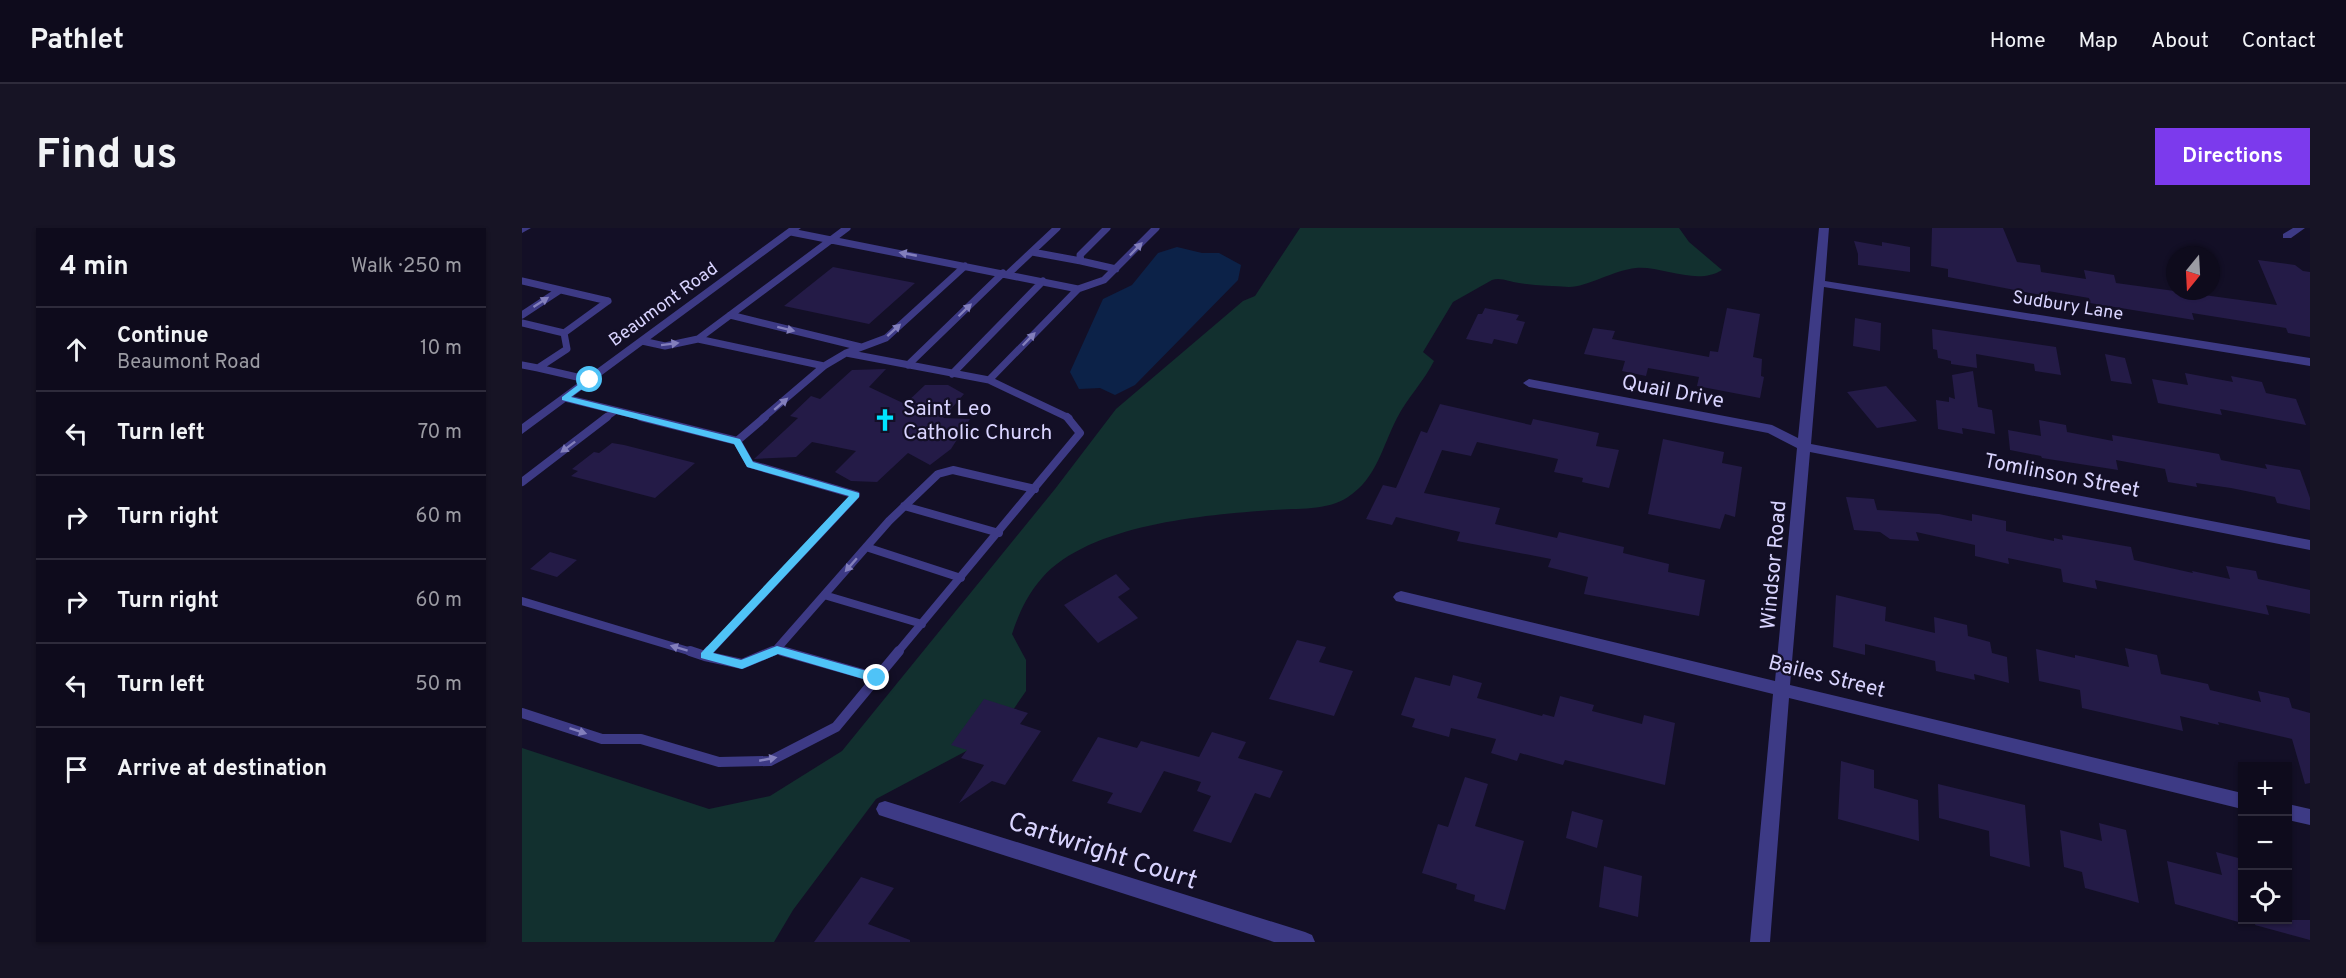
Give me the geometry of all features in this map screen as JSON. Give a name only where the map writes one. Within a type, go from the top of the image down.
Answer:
[{"type":"street","points":[[522,230],[526,228]]},
{"type":"street","name":"Windsor Road","points":[[1760,942],[1805,447],[1812,340],[1824,228]]},
{"type":"street","points":[[2287,236],[2300,228]]},
{"type":"street","name":"Beaumont Road","points":[[522,430],[794,230]]},
{"type":"street","name":"Sudbury Lane","points":[[1819,283],[2310,362]]},
{"type":"street","name":"Quail Drive","points":[[1529,383],[1772,429],[1805,447]]},
{"type":"street","name":"Tomlinson Street","points":[[1805,447],[2310,545]]},
{"type":"street","name":"Bailes Street","points":[[1401,597],[2238,800]]},
{"type":"street","name":"Cartwright Court","points":[[885,808],[1305,942]]},
{"type":"street","points":[[2292,813],[2310,817]]},
{"type":"lane","points":[[698,339],[847,228]]},
{"type":"lane","points":[[908,365],[1057,228]]},
{"type":"lane","points":[[1081,261],[1080,255],[1107,228]]},
{"type":"lane","points":[[989,380],[1078,289],[1104,280],[1156,228]]},
{"type":"lane","points":[[794,230],[832,240],[1078,289]]},
{"type":"lane","points":[[1032,252],[1116,269]]},
{"type":"lane","points":[[737,441],[825,366],[846,353],[886,338],[965,266]]},
{"type":"lane","points":[[522,281],[608,301],[564,333]]},
{"type":"lane","points":[[952,374],[1043,281]]},
{"type":"lane","points":[[522,315],[560,290]]},
{"type":"lane","points":[[730,315],[862,347]]},
{"type":"lane","points":[[522,322],[564,333]]},
{"type":"lane","points":[[538,368],[567,349],[564,333]]},
{"type":"lane","points":[[642,341],[665,346],[698,339],[825,366]]},
{"type":"lane","points":[[522,713],[602,739],[641,739],[718,762],[770,761],[836,727],[1080,433],[1069,418],[989,380],[846,353]]},
{"type":"lane","points":[[522,365],[590,380]]},
{"type":"lane","points":[[565,398],[737,441],[750,464],[856,495],[705,656]]},
{"type":"lane","points":[[522,482],[615,411]]},
{"type":"lane","points":[[522,601],[705,656],[742,664],[776,651],[889,521],[938,474],[953,470],[1035,489]]},
{"type":"lane","points":[[904,506],[999,533]]},
{"type":"lane","points":[[866,547],[961,578]]},
{"type":"lane","points":[[824,595],[922,624]]},
{"type":"lane","points":[[776,651],[877,678]]},
{"type":"green space","points":[[1300,228],[1679,228],[1689,242],[1722,270],[1702,276],[1691,276],[1636,268],[1569,287],[1492,280],[1453,302],[1423,352],[1434,361],[1397,418],[1378,461],[1366,481],[1348,497],[1321,507],[1215,515],[1150,526],[1118,534],[1089,545],[1063,560],[1042,578],[1032,591],[1012,634],[1026,660],[1026,691],[1004,723],[970,749],[876,799],[793,910],[774,942],[522,942],[522,748],[709,809],[770,796],[842,751],[1055,489],[1116,409],[1243,301],[1255,296]]},
{"type":"water","points":[[1177,247],[1202,253],[1219,253],[1241,265],[1238,280],[1135,385],[1115,395],[1100,388],[1079,389],[1070,372],[1103,299],[1132,285],[1158,253]]},
{"type":"building","points":[[1932,228],[2003,228],[2017,262],[2040,265],[2041,272],[2086,279],[2084,270],[2114,275],[2116,283],[2166,290],[2166,300],[2220,300],[2220,297],[2277,305],[2258,260],[2295,265],[2303,271],[2310,272],[2310,337],[2288,333],[2286,328],[2192,313],[2194,320],[2090,303],[2089,298],[2048,291],[2048,294],[2041,293],[2041,295],[1948,277],[1948,269],[1931,266]]},
{"type":"building","points":[[1854,241],[1882,246],[1882,242],[1910,247],[1910,272],[1858,265],[1858,254]]},
{"type":"building","points":[[833,267],[915,283],[869,324],[784,306]]},
{"type":"building","points":[[1485,308],[1519,315],[1516,320],[1525,322],[1517,344],[1494,339],[1492,344],[1466,339],[1478,314],[1482,314]]},
{"type":"building","points":[[1727,308],[1760,314],[1753,357],[1762,359],[1761,376],[1764,377],[1760,398],[1697,386],[1699,377],[1648,368],[1646,376],[1622,371],[1625,361],[1584,354],[1593,328],[1615,331],[1612,339],[1709,357],[1710,351],[1718,352]]},
{"type":"building","points":[[1855,318],[1881,323],[1880,351],[1853,346]]},
{"type":"building","points":[[1932,329],[2056,347],[2061,375],[2035,371],[2034,364],[1976,354],[1977,368],[1951,364],[1951,361],[1938,358],[1937,350],[1933,349]]},
{"type":"building","points":[[2105,354],[2125,358],[2132,384],[2111,381]]},
{"type":"building","points":[[886,369],[869,387],[905,404],[925,385],[948,385],[964,394],[943,418],[970,419],[951,449],[930,465],[908,453],[877,482],[851,481],[835,472],[856,451],[812,442],[796,457],[754,459],[798,418],[790,416],[811,396],[820,399],[852,370]]},
{"type":"building","points":[[1973,371],[1978,407],[1992,410],[1995,434],[1962,428],[1963,434],[1938,429],[1936,400],[1949,402],[1949,397],[1955,399],[1952,375]]},
{"type":"building","points":[[2185,373],[2233,382],[2231,376],[2262,382],[2266,393],[2296,399],[2306,425],[2220,409],[2222,415],[2158,403],[2152,379],[2188,385]]},
{"type":"building","points":[[1886,386],[1917,421],[1877,428],[1847,392]]},
{"type":"building","points":[[1440,404],[1531,425],[1533,419],[1599,433],[1596,446],[1619,450],[1609,488],[1582,482],[1583,478],[1554,472],[1558,459],[1477,442],[1471,456],[1442,450],[1424,493],[1500,508],[1495,524],[1557,538],[1559,532],[1624,547],[1623,553],[1669,564],[1668,572],[1705,580],[1699,616],[1584,594],[1588,577],[1548,567],[1551,559],[1457,541],[1460,532],[1396,517],[1392,525],[1366,519],[1383,485],[1396,488],[1421,431],[1427,433]]},
{"type":"building","points":[[2039,420],[2066,425],[2067,432],[2113,441],[2112,435],[2219,454],[2221,460],[2267,469],[2265,464],[2300,470],[2310,498],[2310,510],[2277,503],[2275,497],[2231,488],[2196,483],[2197,487],[2168,482],[2165,469],[2116,460],[2118,470],[2042,458],[2010,450],[2008,430],[2041,436]]},
{"type":"building","points":[[1663,439],[1724,452],[1722,463],[1742,467],[1735,517],[1725,514],[1720,529],[1648,514]]},
{"type":"building","points":[[612,443],[695,463],[655,498],[571,476],[578,471],[572,469],[594,452],[599,453]]},
{"type":"building","points":[[1846,497],[1874,499],[1877,510],[1939,514],[1972,521],[1972,514],[2006,521],[2006,531],[2054,541],[2054,538],[2063,540],[2062,535],[2131,547],[2134,560],[2193,573],[2192,571],[2230,579],[2226,566],[2256,571],[2258,579],[2310,590],[2310,614],[2266,605],[2269,615],[2095,580],[2097,589],[2063,582],[2061,569],[2008,558],[2009,564],[1975,556],[1975,545],[1916,532],[1919,541],[1890,539],[1880,532],[1854,530]]},
{"type":"building","points":[[550,552],[577,560],[557,577],[530,569]]},
{"type":"building","points":[[1116,574],[1130,589],[1118,597],[1138,618],[1098,643],[1064,605]]},
{"type":"building","points":[[1836,595],[1886,607],[1885,621],[1935,633],[1934,617],[1967,625],[1968,636],[1990,642],[1992,653],[2007,657],[2009,683],[1974,674],[1975,680],[1936,671],[1935,661],[1865,644],[1865,655],[1833,647]]},
{"type":"building","points":[[1297,640],[1326,647],[1319,662],[1353,671],[1334,716],[1269,699]]},
{"type":"building","points":[[2125,648],[2157,655],[2161,674],[2208,684],[2210,690],[2261,702],[2258,691],[2289,698],[2292,708],[2310,713],[2310,783],[2305,784],[2292,739],[2180,716],[2183,731],[2082,708],[2080,690],[2039,681],[2036,649],[2129,667]]},
{"type":"building","points":[[1453,675],[1482,683],[1477,698],[1542,716],[1543,714],[1554,717],[1560,696],[1594,705],[1592,711],[1642,724],[1644,715],[1675,723],[1665,785],[1565,760],[1563,765],[1520,753],[1517,761],[1491,753],[1496,739],[1451,728],[1449,737],[1412,727],[1415,719],[1401,715],[1415,677],[1450,686]]},
{"type":"building","points":[[984,699],[1028,713],[1020,724],[1041,731],[1005,785],[992,781],[959,803],[984,765],[961,758],[967,750],[951,745]]},
{"type":"building","points":[[1212,732],[1246,742],[1238,758],[1283,771],[1270,798],[1255,793],[1231,843],[1193,831],[1211,796],[1197,791],[1201,782],[1164,771],[1141,813],[1107,803],[1113,793],[1072,781],[1098,737],[1137,748],[1141,741],[1199,757]]},
{"type":"building","points":[[1841,761],[1874,770],[1874,788],[1918,800],[1919,841],[1838,819]]},
{"type":"building","points":[[1465,777],[1488,784],[1475,826],[1524,841],[1505,910],[1474,901],[1475,895],[1456,889],[1457,884],[1422,873],[1438,824],[1448,827]]},
{"type":"building","points":[[1938,784],[2025,805],[2030,867],[1990,856],[1989,831],[1939,818]]},
{"type":"building","points":[[1572,811],[1603,820],[1597,848],[1566,838]]},
{"type":"building","points":[[2099,823],[2126,830],[2139,903],[2085,888],[2082,872],[2064,867],[2060,830],[2102,841]]},
{"type":"building","points":[[2216,852],[2238,858],[2238,922],[2175,904],[2167,861],[2222,875]]},
{"type":"building","points":[[1604,866],[1642,876],[1638,917],[1599,907]]},
{"type":"building","points":[[861,877],[894,888],[868,924],[910,940],[910,942],[814,942]]},
{"type":"building","points":[[2292,920],[2310,920],[2310,940],[2255,925],[2292,924]]},
{"type":"place","name":"Saint Leo Catholic Church","points":[[885,420]]},
{"type":"route","points":[[590,380],[565,398],[737,441],[750,464],[856,495],[705,656],[742,664],[777,650],[877,678]]}]
